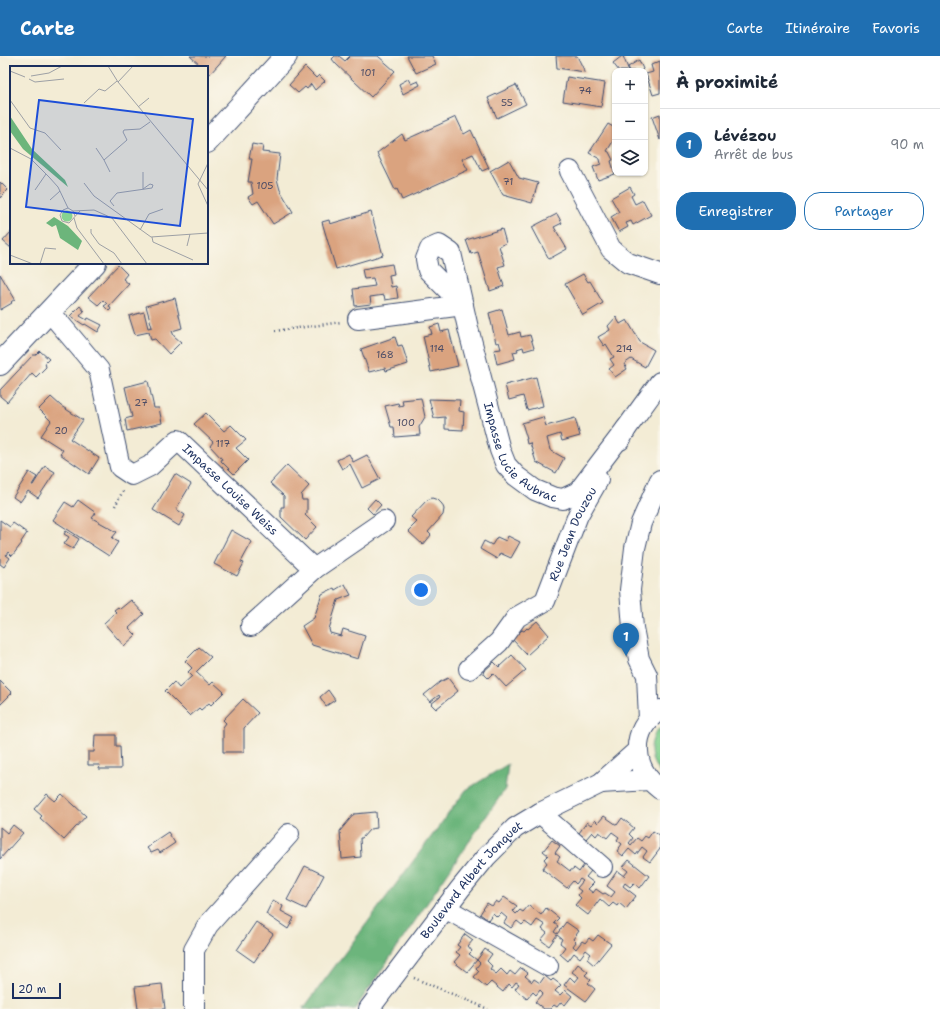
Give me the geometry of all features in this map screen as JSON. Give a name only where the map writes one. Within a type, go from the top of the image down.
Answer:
[{"type":"main road","points":[[208,141],[286,56]]},
{"type":"main road","points":[[0,364],[94,264]]},
{"type":"street","points":[[570,171],[610,250],[628,263],[660,274]]},
{"type":"street","name":"Impasse Lucie Aubrac","points":[[358,319],[463,305],[500,450],[506,465],[516,476],[535,490],[552,497],[564,499],[578,492],[626,429]]},
{"type":"street","name":"Impasse Louise Weiss","points":[[50,312],[98,370],[120,467],[132,475],[150,466],[178,440],[314,569]]},
{"type":"street","name":"Rue Jean Douzou","points":[[469,669],[499,642],[517,617],[545,601],[578,515],[626,429],[660,382]]},
{"type":"street","points":[[654,785],[643,772],[637,751],[643,728],[655,715],[653,681],[639,659],[633,628],[630,590],[635,548],[641,523],[660,480]]},
{"type":"street","points":[[251,626],[314,569],[384,521]]},
{"type":"street","name":"Boulevard Albert Jonquet","points":[[369,1009],[445,908],[486,857],[515,828],[540,813],[601,783],[637,751]]},
{"type":"street","name":"Boulevard Albert Jonquet","points":[[601,783],[654,785]]},
{"type":"street","points":[[540,813],[602,867]]},
{"type":"street","points":[[194,1009],[194,950],[208,925],[289,834]]},
{"type":"street","points":[[445,908],[548,966]]},
{"type":"path","points":[[275,331],[358,319]]},
{"type":"path","points":[[397,971],[488,1009]]},
{"type":"green space","points":[[660,727],[660,773],[653,761],[651,750],[653,738]]},
{"type":"green space","points":[[508,764],[505,789],[355,1009],[303,1009],[466,790]]},
{"type":"building","points":[[190,56],[226,56],[210,74],[208,73],[208,66],[201,66]]},
{"type":"building","points":[[335,56],[339,56],[345,61],[350,56],[378,56],[395,71],[371,97],[336,64],[332,59]]},
{"type":"building","points":[[407,56],[432,56],[436,64],[416,73]]},
{"type":"building","points":[[556,56],[577,56],[585,72],[557,68]]},
{"type":"building","points":[[623,56],[628,68],[617,68],[613,63]]},
{"type":"building","points":[[639,60],[643,68],[628,68]]},
{"type":"building","points":[[660,61],[660,93],[653,95],[648,80],[648,73],[653,72],[651,65]]},
{"type":"building","points":[[305,67],[316,78],[319,75],[325,81],[315,90],[311,84],[307,89],[305,87],[298,93],[289,85]]},
{"type":"building","points":[[567,77],[605,83],[601,107],[563,101]]},
{"type":"building","points":[[408,79],[411,84],[418,81],[420,85],[403,94],[399,84]]},
{"type":"building","points":[[516,85],[526,104],[497,118],[488,98]]},
{"type":"building","points":[[660,114],[660,140],[652,117]]},
{"type":"building","points":[[456,117],[464,134],[471,130],[489,168],[482,171],[473,154],[462,159],[468,170],[402,200],[397,189],[395,190],[377,153],[402,134],[405,140]]},
{"type":"building","points":[[608,124],[612,126],[612,143],[607,151],[612,158],[612,175],[598,180],[593,167],[601,164],[600,159],[589,153]]},
{"type":"building","points":[[252,144],[263,146],[262,152],[280,154],[277,179],[280,190],[293,212],[273,224],[258,201],[253,204],[248,197],[253,194],[251,182],[248,182],[252,159],[249,159]]},
{"type":"building","points":[[509,160],[519,178],[538,183],[532,203],[503,195],[490,171]]},
{"type":"building","points":[[0,182],[8,190],[0,198]]},
{"type":"building","points":[[630,187],[634,194],[631,196],[635,204],[643,200],[651,215],[633,225],[631,221],[626,223],[628,227],[619,232],[611,217],[619,212],[611,198]]},
{"type":"building","points":[[371,212],[383,255],[336,269],[322,222],[329,220],[330,224]]},
{"type":"building","points":[[557,214],[562,223],[554,227],[567,249],[549,259],[532,227]]},
{"type":"building","points":[[502,229],[506,243],[499,246],[505,265],[498,267],[504,286],[490,291],[478,252],[471,254],[466,240]]},
{"type":"building","points":[[10,233],[10,247],[3,241]]},
{"type":"building","points":[[392,264],[394,274],[389,275],[391,287],[396,286],[398,298],[385,300],[384,295],[370,297],[371,304],[355,306],[353,289],[375,286],[373,278],[364,279],[362,269]]},
{"type":"building","points":[[118,265],[127,274],[123,279],[129,284],[109,306],[111,309],[109,311],[104,306],[107,304],[103,300],[98,305],[88,297]]},
{"type":"building","points":[[0,274],[15,299],[11,302],[12,303],[0,310]]},
{"type":"building","points":[[583,274],[588,282],[590,281],[603,303],[583,315],[565,284]]},
{"type":"building","points":[[175,298],[182,328],[172,331],[174,336],[181,342],[169,354],[155,339],[151,340],[149,332],[135,335],[129,316],[144,312],[148,328],[152,327],[146,306]]},
{"type":"building","points":[[80,306],[84,311],[80,316],[102,325],[98,332],[70,316]]},
{"type":"building","points":[[502,309],[509,335],[520,332],[521,337],[530,335],[534,348],[524,351],[523,347],[517,349],[518,351],[513,352],[515,359],[497,364],[494,350],[501,349],[499,342],[496,343],[489,313]]},
{"type":"building","points":[[616,317],[620,324],[627,320],[640,342],[654,350],[645,367],[631,359],[624,364],[627,369],[615,377],[609,369],[614,365],[610,359],[614,357],[606,344],[604,346],[598,337],[610,330],[608,326]]},
{"type":"building","points":[[439,324],[441,332],[449,330],[458,366],[431,372],[423,336],[432,334],[430,327]]},
{"type":"building","points":[[395,337],[398,346],[402,345],[408,364],[386,371],[385,368],[369,372],[361,349]]},
{"type":"building","points":[[40,351],[49,359],[45,363],[46,367],[36,377],[32,373],[7,402],[0,396],[0,390],[33,355],[36,355]]},
{"type":"building","points":[[536,377],[543,406],[527,410],[523,396],[509,400],[505,385]]},
{"type":"building","points":[[148,381],[154,408],[159,408],[162,423],[127,431],[125,419],[132,417],[125,387]]},
{"type":"building","points":[[51,397],[61,406],[83,420],[70,439],[99,458],[89,474],[60,454],[63,450],[41,436],[51,421],[39,409]]},
{"type":"building","points":[[421,398],[425,417],[419,427],[420,435],[395,437],[394,427],[391,427],[385,406],[398,403],[399,406],[403,405],[402,400]]},
{"type":"building","points":[[429,399],[460,400],[459,411],[464,412],[463,430],[445,429],[445,417],[434,418]]},
{"type":"building","points":[[206,413],[224,431],[231,425],[246,440],[236,448],[248,460],[234,474],[221,461],[222,459],[210,446],[213,442],[194,424]]},
{"type":"building","points":[[543,417],[546,426],[575,418],[580,436],[562,441],[560,434],[547,438],[550,450],[564,458],[556,473],[536,462],[530,443],[527,444],[522,423]]},
{"type":"building","points":[[349,454],[353,462],[367,455],[380,479],[362,488],[350,464],[342,469],[337,460]]},
{"type":"building","points":[[287,465],[309,486],[301,495],[302,500],[307,500],[307,513],[305,515],[317,527],[305,540],[281,517],[281,507],[284,507],[284,496],[270,483]]},
{"type":"building","points":[[45,466],[55,472],[38,498],[28,491],[20,502],[13,497],[29,472],[37,477],[33,485]]},
{"type":"building","points":[[175,474],[191,484],[176,509],[185,515],[179,526],[153,510]]},
{"type":"building","points":[[432,498],[438,500],[442,504],[444,509],[443,515],[428,532],[431,535],[423,545],[408,531],[417,522],[411,517],[427,500]]},
{"type":"building","points":[[375,499],[381,505],[373,514],[367,508]]},
{"type":"building","points":[[78,500],[96,513],[92,518],[117,532],[112,538],[118,542],[109,556],[53,520],[65,502],[73,507]]},
{"type":"building","points":[[0,520],[10,527],[13,523],[27,533],[21,542],[22,543],[12,556],[8,552],[6,555],[10,558],[4,567],[0,564]]},
{"type":"building","points":[[231,530],[252,542],[241,562],[244,563],[237,576],[214,564]]},
{"type":"building","points":[[66,531],[79,539],[73,549],[64,544],[69,537],[64,534]]},
{"type":"building","points":[[508,536],[520,542],[511,558],[500,553],[497,559],[480,549],[484,541],[492,545],[497,537],[506,541]]},
{"type":"building","points":[[345,584],[351,595],[338,600],[329,629],[330,633],[341,636],[343,629],[365,636],[358,659],[312,645],[302,626],[314,618],[322,594],[334,588],[335,590]]},
{"type":"building","points":[[131,600],[144,614],[129,628],[136,635],[124,646],[104,623],[116,612],[114,610],[118,607],[120,609]]},
{"type":"building","points":[[537,621],[549,635],[527,655],[512,639],[522,630],[524,631],[527,628],[528,629]]},
{"type":"building","points":[[199,647],[211,657],[196,672],[210,685],[213,682],[224,692],[211,705],[209,703],[201,710],[199,708],[190,716],[165,691],[174,682],[179,688],[192,676],[188,672],[192,668],[185,661]]},
{"type":"building","points":[[512,655],[526,670],[506,687],[493,673],[488,678],[483,672],[494,662],[499,667]]},
{"type":"building","points":[[448,678],[458,691],[436,709],[431,704],[440,697],[439,695],[430,702],[424,695],[440,682]]},
{"type":"building","points":[[0,681],[12,693],[0,705]]},
{"type":"building","points":[[328,690],[335,700],[326,706],[320,697]]},
{"type":"building","points":[[243,699],[258,713],[244,728],[244,752],[223,752],[223,727],[226,723],[223,720]]},
{"type":"building","points":[[95,735],[116,735],[116,746],[120,746],[121,769],[99,769],[100,765],[88,765],[88,752],[94,752]]},
{"type":"building","points":[[47,794],[55,801],[62,794],[86,816],[64,840],[40,818],[42,816],[34,809]]},
{"type":"building","points":[[376,812],[377,828],[370,829],[362,838],[360,838],[361,857],[342,859],[340,831],[354,814]]},
{"type":"building","points":[[604,816],[617,825],[622,818],[634,828],[629,834],[633,838],[629,843],[631,845],[637,838],[641,841],[645,836],[648,838],[653,831],[660,836],[660,849],[650,862],[643,857],[647,851],[642,847],[636,855],[629,849],[623,856],[617,851],[622,844],[617,840],[619,837],[612,832],[607,838],[599,832],[596,836],[592,832],[586,839],[579,833],[587,822],[591,825],[595,820],[598,823]]},
{"type":"building","points":[[13,825],[23,833],[0,859],[0,827],[7,833]]},
{"type":"building","points":[[168,832],[175,843],[160,853],[158,850],[151,853],[147,848],[151,845],[150,844]]},
{"type":"building","points":[[552,840],[560,846],[555,853],[560,857],[557,861],[570,871],[574,868],[579,872],[584,865],[591,871],[586,877],[594,883],[588,889],[593,893],[596,889],[611,897],[615,892],[607,886],[617,871],[624,876],[628,871],[623,867],[629,860],[649,876],[640,888],[634,883],[630,887],[625,883],[623,886],[636,896],[626,909],[619,903],[617,906],[613,903],[609,907],[600,899],[588,915],[575,905],[581,898],[578,895],[581,891],[577,888],[583,881],[580,879],[576,884],[573,881],[567,888],[542,869],[547,863],[544,859],[548,855],[543,851]]},
{"type":"building","points":[[305,866],[324,875],[306,909],[287,900]]},
{"type":"building","points":[[504,897],[517,906],[513,911],[516,914],[520,910],[523,912],[529,905],[541,915],[546,908],[559,918],[554,923],[558,926],[554,932],[557,934],[566,922],[579,931],[573,939],[576,942],[573,946],[576,949],[582,941],[585,943],[589,938],[593,941],[598,935],[611,944],[594,965],[587,959],[591,954],[586,950],[580,958],[574,953],[568,961],[560,954],[565,947],[560,943],[562,939],[557,935],[549,946],[541,940],[547,933],[542,929],[545,925],[537,920],[532,927],[525,922],[522,925],[517,921],[511,928],[504,923],[507,918],[501,913],[497,917],[493,913],[488,920],[480,914],[487,903],[492,906],[496,901],[499,903]]},
{"type":"building","points":[[273,900],[283,906],[281,911],[294,918],[288,929],[266,914]]},
{"type":"building","points":[[256,922],[273,934],[254,962],[237,950]]},
{"type":"building","points":[[465,934],[473,940],[468,946],[472,951],[469,954],[477,960],[467,972],[454,962],[460,955],[456,952],[460,947],[457,945]]},
{"type":"building","points":[[485,949],[492,954],[487,961],[492,966],[490,969],[496,974],[501,969],[507,975],[510,971],[515,975],[521,968],[528,973],[525,976],[532,982],[534,979],[540,983],[545,976],[551,981],[553,979],[561,985],[555,991],[560,995],[565,990],[572,996],[565,1005],[561,1002],[557,1007],[554,1005],[550,1009],[544,1009],[535,1002],[543,993],[540,990],[536,995],[533,992],[527,999],[515,989],[519,984],[516,982],[512,987],[509,984],[503,992],[491,982],[486,987],[474,977],[479,971],[476,968],[480,963],[477,960]]},
{"type":"building","points":[[578,964],[588,972],[585,975],[591,980],[588,983],[595,989],[586,1001],[564,985],[570,977],[575,982],[579,977],[572,972]]},
{"type":"building","points":[[162,984],[165,1009],[138,1009],[135,987]]},
{"type":"place","name":"Lévézou","points":[[626,656]]}]
